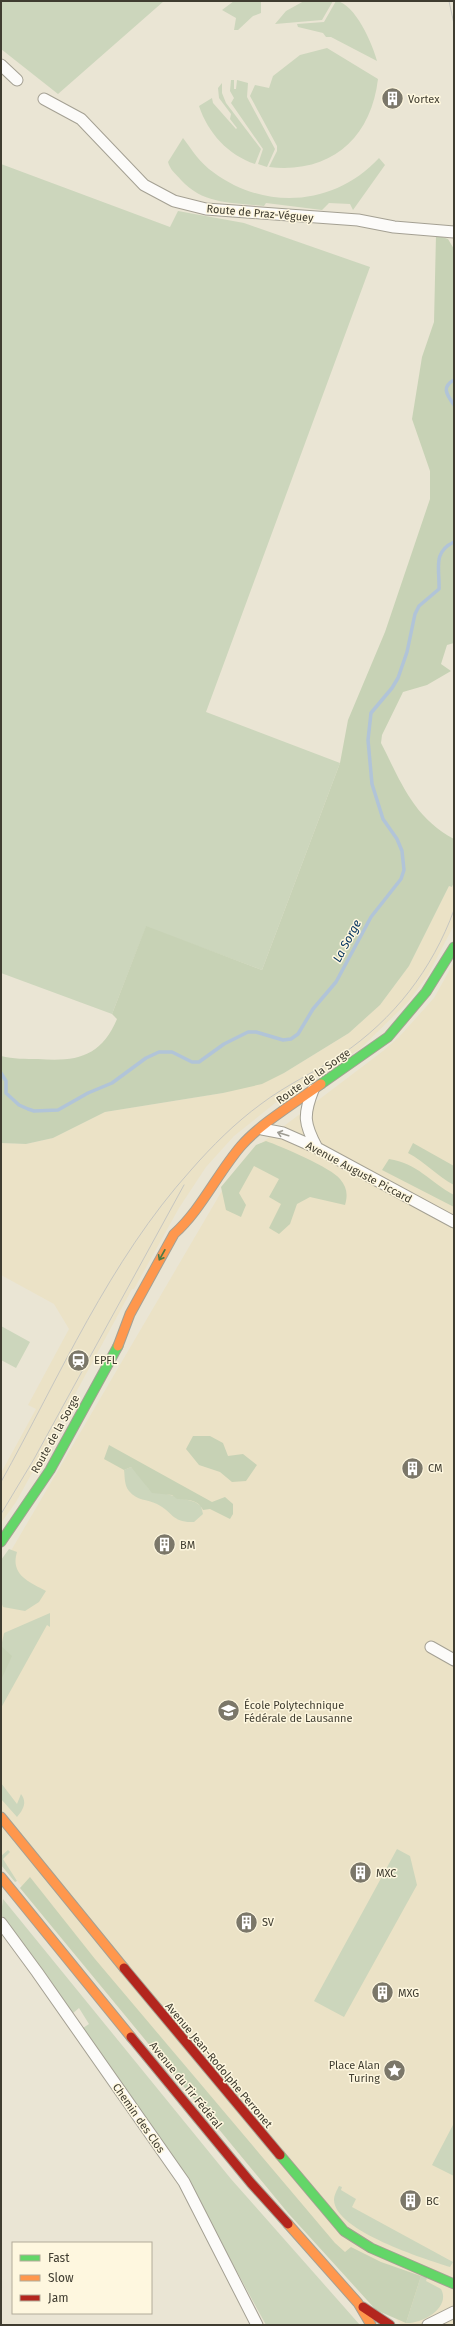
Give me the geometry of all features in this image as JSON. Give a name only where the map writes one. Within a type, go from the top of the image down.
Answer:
[{"type":"street","points":[[1,65],[17,80]]},
{"type":"street","name":"Route de Praz-Véguey","points":[[44,100],[81,119],[144,185],[174,201],[206,209],[358,220],[394,226],[454,232]]},
{"type":"street","name":"Route de la Sorge","points":[[1,1542],[50,1470],[124,1333],[139,1317],[149,1300],[180,1242],[185,1224],[200,1200],[242,1145],[286,1109],[388,1036],[426,992],[454,947]]},
{"type":"street","points":[[313,1090],[305,1117],[309,1133],[317,1148]]},
{"type":"street","name":"Avenue Auguste Piccard","points":[[262,1129],[283,1133],[317,1148],[454,1222]]},
{"type":"street","points":[[431,1647],[454,1660]]},
{"type":"street","name":"Avenue Jean-Rodolphe Perronet","points":[[1,1817],[155,2007],[344,2231],[379,2253],[432,2272],[454,2284]]},
{"type":"street","name":"Avenue du Tir Fédéral","points":[[1,1876],[251,2183],[358,2304],[371,2325]]},
{"type":"street","name":"Chemin des Clos","points":[[1,1923],[184,2182],[257,2325]]},
{"type":"street","name":"Avenue du Tir Fédéral","points":[[358,2304],[390,2325]]},
{"type":"street","points":[[428,2325],[454,2312]]},
{"type":"street","points":[[445,2325],[454,2312]]},
{"type":"shaded area","points":[[454,882],[454,925],[428,975],[408,1002],[360,1049],[279,1100],[234,1136],[206,1167],[179,1208],[134,1289],[132,1289],[16,1502],[1,1523],[1,1473],[36,1409],[28,1405],[69,1329],[54,1304],[1,1275],[1,1143],[26,1144],[53,1138],[105,1112],[223,1093],[284,1073],[349,1033],[380,1005],[409,966],[449,886],[452,887]]},
{"type":"shaded area","name":"École Polytechnique Fédérale de Lausanne","points":[[454,962],[454,2325],[402,2325],[334,2258],[240,2153],[1,1861],[1,1561],[12,1549],[223,1189],[255,1148],[383,1051],[399,1037],[434,998]]},
{"type":"green space","points":[[1,1],[164,1],[58,94],[1,49]]},
{"type":"green space","points":[[234,1],[261,1],[261,13],[253,16],[238,30],[234,30],[236,18],[222,10]]},
{"type":"green space","points":[[304,1],[333,1],[322,20],[275,24],[286,11]]},
{"type":"green space","points":[[336,1],[343,3],[356,17],[372,45],[377,61],[331,37],[326,37],[323,33],[298,27],[297,24],[324,22]]},
{"type":"green space","points":[[327,48],[378,79],[374,100],[367,119],[357,135],[344,148],[328,158],[311,165],[291,168],[269,167],[277,151],[277,146],[250,96],[255,85],[269,88],[273,76],[300,55]]},
{"type":"green space","points":[[231,80],[234,80],[234,89],[236,89],[237,80],[248,83],[247,97],[275,149],[267,167],[258,164],[263,149],[231,103],[234,98],[230,91]]},
{"type":"green space","points":[[222,83],[222,93],[226,103],[261,149],[255,164],[236,155],[220,142],[203,116],[199,106],[212,98],[213,103],[236,129],[237,128],[230,119],[231,114],[219,98],[218,88]]},
{"type":"green space","points":[[183,138],[193,152],[208,168],[233,185],[255,193],[277,197],[299,198],[321,194],[342,186],[361,174],[379,158],[385,165],[353,210],[350,204],[329,203],[322,210],[266,203],[264,206],[229,203],[199,194],[181,180],[172,170],[168,162]]},
{"type":"green space","points":[[1,164],[170,227],[178,211],[244,223],[370,267],[206,712],[340,763],[262,970],[146,927],[112,1014],[1,973]]},
{"type":"green space","points":[[436,235],[448,239],[454,249],[454,643],[447,645],[441,664],[451,671],[427,685],[403,692],[382,735],[381,743],[402,785],[418,809],[440,830],[454,839],[454,882],[452,887],[449,886],[409,966],[380,1005],[349,1033],[284,1073],[262,1084],[223,1093],[105,1112],[53,1138],[26,1144],[1,1143],[1,1056],[20,1059],[52,1060],[75,1058],[95,1049],[103,1042],[111,1032],[117,1019],[112,1014],[146,926],[262,970],[340,763],[348,720],[385,632],[430,499],[430,471],[412,419],[422,357],[434,322]]},
{"type":"green space","points":[[266,1141],[305,1158],[335,1174],[342,1182],[347,1194],[345,1205],[310,1197],[297,1204],[290,1224],[279,1234],[269,1228],[281,1204],[269,1197],[279,1179],[254,1166],[239,1193],[246,1205],[241,1217],[226,1210],[221,1187],[256,1145]]},
{"type":"green space","points":[[413,1143],[454,1166],[454,1185],[408,1153]]},
{"type":"green space","points":[[389,1159],[408,1164],[454,1195],[454,1207],[382,1170]]},
{"type":"green space","points":[[1,1326],[30,1342],[16,1368],[1,1360]]},
{"type":"green space","points":[[193,1436],[210,1436],[223,1443],[228,1456],[243,1454],[257,1465],[246,1481],[232,1482],[220,1472],[199,1465],[186,1449]]},
{"type":"green space","points":[[109,1445],[212,1502],[225,1497],[233,1504],[233,1514],[230,1519],[210,1509],[203,1510],[201,1506],[192,1501],[177,1499],[172,1495],[152,1493],[131,1467],[124,1470],[104,1459]]},
{"type":"green space","points":[[131,1467],[137,1472],[149,1489],[195,1502],[201,1506],[203,1514],[194,1522],[181,1521],[157,1504],[135,1497],[127,1489],[125,1481],[124,1470]]},
{"type":"green space","points":[[9,1549],[17,1552],[16,1567],[22,1577],[46,1591],[39,1602],[25,1611],[3,1607],[1,1602],[1,1560]]},
{"type":"green space","points":[[50,1613],[50,1627],[47,1625],[1,1708],[1,1647],[4,1633]]},
{"type":"green space","points":[[1,1646],[12,1656],[1,1680]]},
{"type":"green space","points":[[1,1783],[17,1804],[21,1794],[23,1797],[24,1806],[17,1817],[1,1799]]},
{"type":"green space","points":[[397,1849],[410,1856],[417,1885],[344,2017],[314,2001]]},
{"type":"green space","points":[[8,1850],[10,1852],[3,1859],[17,1881],[15,1882],[1,1865],[1,1856]]},
{"type":"green space","points":[[30,1877],[95,1959],[335,2243],[345,2252],[351,2247],[381,2262],[421,2276],[406,2323],[376,2310],[288,2213],[20,1888]]},
{"type":"green space","points":[[3,1899],[231,2179],[360,2325],[266,2325],[199,2202],[83,2028],[89,2024],[79,2008],[72,2014],[1,1914]]},
{"type":"green space","points":[[454,2123],[454,2176],[432,2165]]},
{"type":"green space","points":[[339,2186],[342,2187],[341,2190],[356,2199],[352,2207],[453,2262],[450,2267],[421,2258],[383,2242],[365,2233],[349,2222],[338,2211],[334,2200]]},
{"type":"green space","points":[[421,2276],[427,2278],[426,2281],[441,2289],[443,2296],[442,2302],[434,2313],[420,2321],[406,2323]]},
{"type":"waterway","name":"La Sorge","points":[[454,380],[446,388],[447,395],[454,405]]},
{"type":"waterway","name":"La Sorge","points":[[1,1073],[6,1081],[6,1093],[19,1105],[34,1111],[58,1110],[88,1093],[112,1083],[146,1058],[159,1052],[172,1052],[192,1062],[199,1062],[224,1044],[248,1032],[256,1032],[283,1040],[291,1039],[298,1034],[313,1009],[336,982],[371,917],[401,879],[404,870],[402,851],[397,839],[383,819],[372,784],[368,740],[371,713],[392,688],[398,678],[407,652],[415,614],[419,606],[439,589],[438,568],[440,556],[447,546],[454,542]]},
{"type":"tram line","points":[[449,1],[454,24]]},
{"type":"tram line","points":[[1,1482],[87,1320],[135,1242],[162,1205],[207,1152],[242,1119],[280,1091],[341,1055],[378,1026],[409,992],[423,973],[435,953],[454,910]]},
{"type":"tram line","points":[[1,1514],[34,1459],[184,1185]]},
{"type":"traffic: fast","points":[[321,1084],[388,1037],[426,992],[454,947]]},
{"type":"traffic: fast","points":[[1,1542],[50,1470],[118,1346]]},
{"type":"traffic: fast","points":[[280,2155],[344,2231],[371,2248],[454,2284]]},
{"type":"traffic: slow","points":[[118,1346],[130,1314],[174,1234],[201,1203],[232,1157],[258,1130],[321,1084]]},
{"type":"traffic: slow","points":[[1,1817],[124,1968]]},
{"type":"traffic: slow","points":[[1,1877],[131,2037]]},
{"type":"traffic: slow","points":[[288,2224],[358,2303],[371,2325]]},
{"type":"traffic: jam","points":[[124,1968],[280,2155]]},
{"type":"traffic: jam","points":[[131,2037],[251,2183],[288,2224]]},
{"type":"traffic: jam","points":[[363,2307],[390,2325]]},
{"type":"place","name":"Vortex","points":[[392,99]]},
{"type":"place","name":"EPFL","points":[[78,1360]]},
{"type":"place","name":"CM","points":[[412,1468]]},
{"type":"place","name":"BM","points":[[164,1545]]},
{"type":"place","name":"École Polytechnique Fédérale de Lausanne","points":[[228,1711]]},
{"type":"place","name":"MXC","points":[[361,1873]]},
{"type":"place","name":"SV","points":[[247,1922]]},
{"type":"place","name":"MXG","points":[[383,1993]]},
{"type":"place","name":"Place Alan Turing","points":[[395,2071]]},
{"type":"place","name":"BC","points":[[411,2201]]}]
